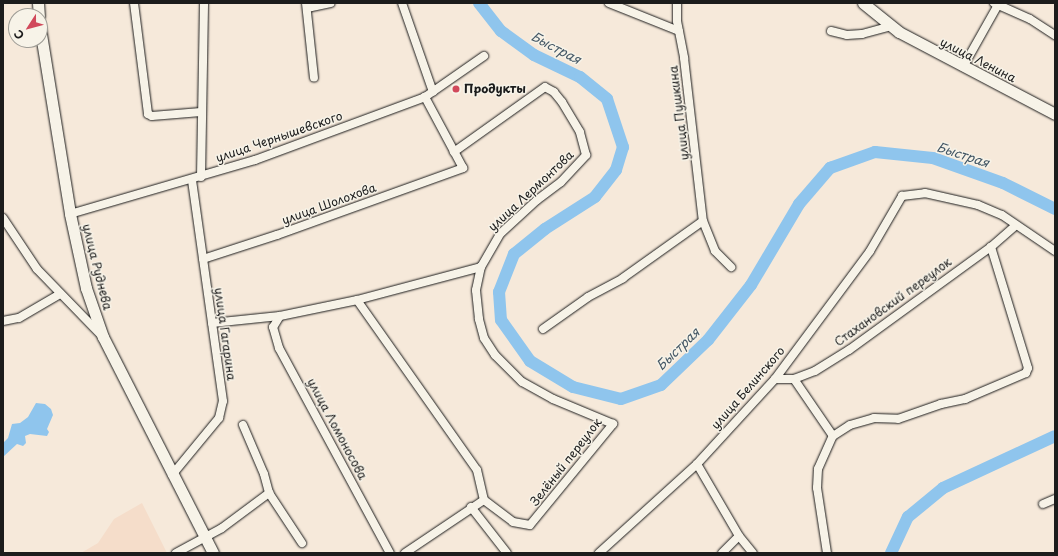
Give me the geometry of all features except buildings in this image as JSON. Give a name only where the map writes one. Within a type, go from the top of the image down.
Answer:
[{"type":"street","points":[[134,3],[148,114],[152,116],[202,112]]},
{"type":"street","points":[[201,177],[204,3]]},
{"type":"street","points":[[314,78],[306,5],[330,3]]},
{"type":"street","points":[[402,3],[432,92]]},
{"type":"street","points":[[609,3],[679,31]]},
{"type":"street","name":"улица Пушкина","points":[[677,3],[679,31],[703,221],[715,251],[731,267]]},
{"type":"street","name":"улица Ленина","points":[[863,3],[890,26],[964,67],[1055,114]]},
{"type":"street","points":[[964,67],[997,3],[1030,19],[1055,35]]},
{"type":"street","points":[[831,31],[847,35],[862,34],[890,26]]},
{"type":"street","name":"улица Руднева","points":[[43,48],[70,214],[86,288],[103,337],[213,553]]},
{"type":"street","name":"улица Чернышевского","points":[[70,214],[192,180],[425,97],[484,56]]},
{"type":"street","name":"улица Лермонтова","points":[[454,152],[545,87],[554,92],[562,102],[580,132],[586,155],[561,182],[537,200],[501,233],[481,267]]},
{"type":"street","points":[[425,97],[454,152]]},
{"type":"street","name":"улица Шолохова","points":[[203,259],[277,236],[463,168],[454,152]]},
{"type":"street","name":"улица Гагарина","points":[[172,475],[206,436],[219,418],[222,410],[212,324],[192,180]]},
{"type":"street","name":"улица Белинского","points":[[599,553],[697,464],[775,379],[870,251],[902,196],[925,193],[949,197],[996,213],[1016,225]]},
{"type":"street","points":[[3,218],[37,269],[60,294],[84,315],[103,337]]},
{"type":"street","points":[[543,329],[588,297],[623,278],[703,221]]},
{"type":"street","points":[[1016,225],[1055,251]]},
{"type":"street","name":"Стахановский переулок","points":[[775,379],[794,379],[815,371],[849,350],[990,247],[1016,225]]},
{"type":"street","points":[[827,553],[817,488],[818,469],[833,436],[850,425],[874,418],[898,419],[941,404],[965,399],[1026,373],[1028,368],[990,247]]},
{"type":"street","points":[[212,324],[280,316],[357,300],[481,267]]},
{"type":"street","name":"Зелёный переулок","points":[[481,267],[476,290],[479,319],[484,338],[495,355],[522,382],[553,399],[613,424],[530,525],[513,522],[484,500]]},
{"type":"street","points":[[3,321],[19,318],[60,294]]},
{"type":"street","points":[[357,300],[477,470],[484,500],[405,553]]},
{"type":"street","name":"улица Ломоносова","points":[[280,316],[273,327],[279,348],[390,553]]},
{"type":"street","points":[[794,379],[833,436]]},
{"type":"street","points":[[243,425],[264,474],[269,493],[302,543]]},
{"type":"street","points":[[697,464],[739,536],[753,553]]},
{"type":"street","points":[[176,553],[222,528],[269,493]]},
{"type":"street","points":[[1043,504],[1055,499]]},
{"type":"street","points":[[471,508],[507,553]]},
{"type":"street","points":[[722,553],[739,536]]},
{"type":"shaded area","points":[[142,503],[167,553],[81,553],[98,543],[114,519]]},
{"type":"water","points":[[36,403],[45,404],[51,409],[53,415],[47,429],[49,432],[47,436],[30,434],[25,436],[26,443],[23,446],[17,444],[3,457],[3,443],[8,438],[12,424],[20,423],[28,417]]},
{"type":"waterway","name":"Быстрая","points":[[479,3],[501,31],[534,55],[580,77],[607,99],[623,147],[616,170],[595,197],[545,229],[514,254],[499,292],[501,320],[530,361],[573,387],[621,399],[661,385],[708,340],[751,285],[799,204],[830,168],[875,152],[933,158],[1003,183],[1055,209]]},
{"type":"waterway","name":"Быстрая","points":[[891,553],[908,517],[943,488],[1055,436]]},
{"type":"place","name":"Продукты","points":[[456,89]]}]
